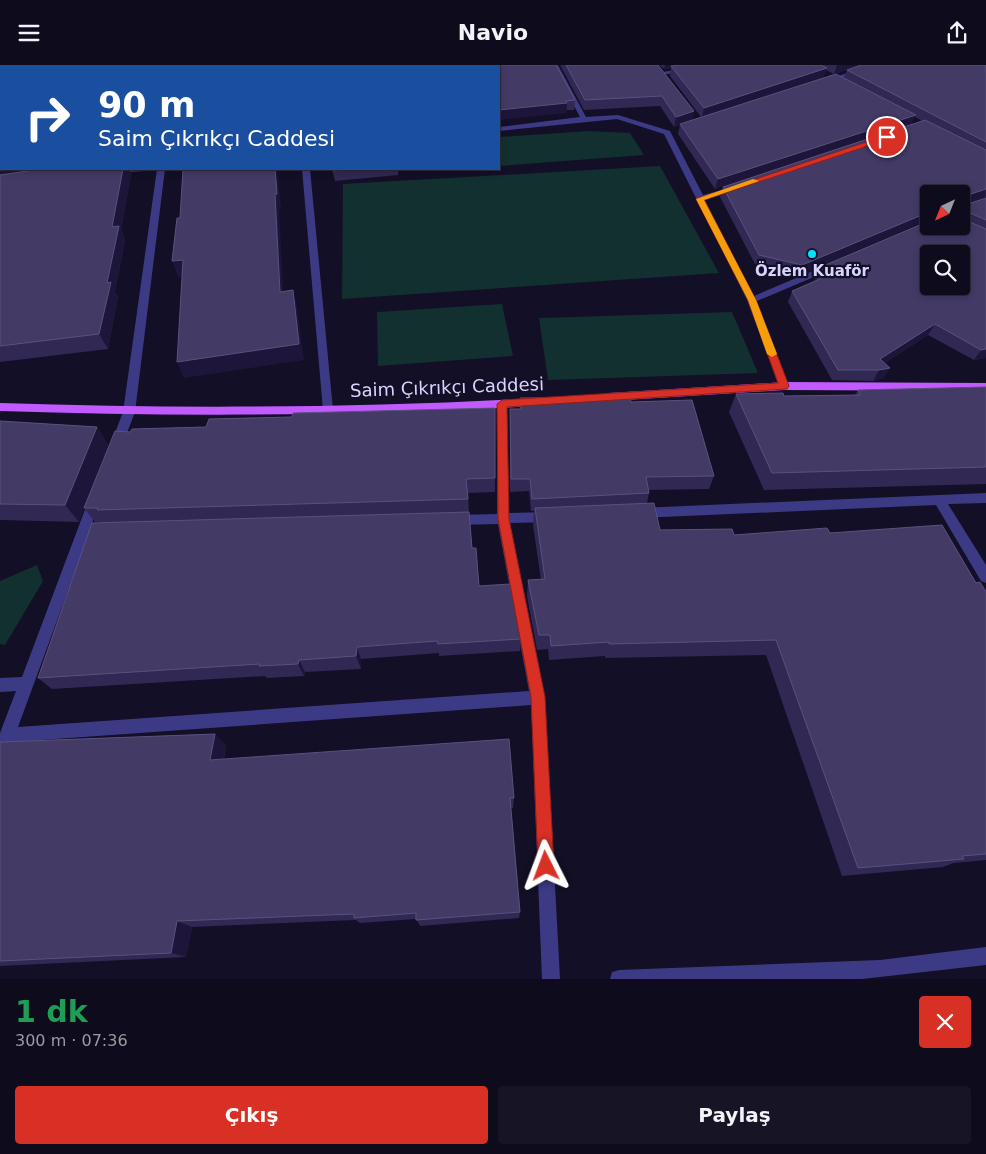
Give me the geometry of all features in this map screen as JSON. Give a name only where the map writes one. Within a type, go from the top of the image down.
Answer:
[{"type":"main road","points":[[599,398],[784,386],[986,387]]},
{"type":"main road","name":"Saim Çıkrıkçı Caddesi","points":[[0,407],[129,412],[328,410],[551,401]]},
{"type":"street","points":[[555,65],[584,119]]},
{"type":"street","points":[[655,65],[665,80]]},
{"type":"street","points":[[816,85],[875,65]]},
{"type":"street","points":[[660,73],[697,69]]},
{"type":"street","points":[[821,72],[843,83]]},
{"type":"street","points":[[500,129],[618,117],[671,131],[700,199],[752,300],[784,386]]},
{"type":"street","points":[[101,172],[131,170]]},
{"type":"street","points":[[112,457],[129,412],[160,170]]},
{"type":"street","points":[[306,170],[328,410]]},
{"type":"street","points":[[700,199],[747,183]]},
{"type":"street","points":[[752,300],[840,262]]},
{"type":"street","points":[[502,404],[503,519],[538,697],[551,979]]},
{"type":"street","points":[[0,755],[101,485]]},
{"type":"street","points":[[622,514],[986,498]]},
{"type":"street","points":[[940,501],[986,577]]},
{"type":"street","points":[[444,521],[563,517]]},
{"type":"street","points":[[83,531],[122,530]]},
{"type":"street","points":[[0,685],[27,684]]},
{"type":"street","points":[[7,735],[538,697]]},
{"type":"street","points":[[619,979],[882,974],[986,956]]},
{"type":"green space","points":[[588,131],[630,133],[644,155],[500,166],[500,137]]},
{"type":"green space","points":[[660,166],[719,273],[342,299],[343,184]]},
{"type":"green space","points":[[502,304],[513,356],[378,366],[377,312]]},
{"type":"green space","points":[[732,312],[758,373],[548,380],[539,318]]},
{"type":"green space","points":[[37,565],[43,581],[5,645],[0,644],[0,581]]},
{"type":"building","points":[[500,65],[556,65],[575,100],[566,101],[567,103],[500,110]]},
{"type":"building","points":[[566,65],[658,65],[694,111],[676,117],[662,96],[585,100]]},
{"type":"building","points":[[821,65],[827,68],[704,108],[671,66]]},
{"type":"building","points":[[861,65],[986,65],[986,142],[847,70]]},
{"type":"building","points":[[836,74],[916,115],[718,179],[680,124]]},
{"type":"building","points":[[925,120],[986,150],[986,189],[970,194],[970,185],[920,185],[920,216],[802,265],[759,255],[723,187]]},
{"type":"building","points":[[34,170],[123,170],[112,227],[119,226],[107,283],[111,282],[99,334],[0,346],[0,175]]},
{"type":"building","points":[[183,170],[275,170],[280,292],[293,290],[299,344],[177,362],[183,260],[172,261],[177,218],[180,218]]},
{"type":"building","points":[[986,198],[986,220],[970,213],[970,203]]},
{"type":"building","points":[[970,222],[986,229],[986,349],[981,350],[935,324],[880,359],[890,368],[879,370],[838,370],[792,291],[836,272],[818,268],[920,225],[920,235],[970,235]]},
{"type":"building","points":[[986,387],[986,467],[772,473],[736,394],[783,393],[784,396],[860,395],[858,390]]},
{"type":"building","points":[[630,396],[631,402],[692,400],[714,476],[646,477],[649,493],[532,499],[530,479],[511,479],[510,409],[521,409],[520,398]]},
{"type":"building","points":[[495,408],[495,478],[466,479],[468,499],[97,510],[98,508],[84,508],[115,431],[130,432],[132,429],[206,427],[209,419],[292,417],[293,413]]},
{"type":"building","points":[[0,421],[97,427],[65,505],[0,504]]},
{"type":"building","points":[[654,503],[660,530],[732,529],[734,535],[827,528],[830,533],[942,525],[976,583],[980,582],[986,592],[986,854],[962,856],[964,859],[858,868],[776,640],[609,644],[609,642],[551,646],[550,635],[539,635],[528,580],[545,579],[535,508]]},
{"type":"building","points":[[469,512],[472,548],[476,548],[479,586],[510,584],[521,639],[438,644],[437,641],[357,647],[356,656],[299,660],[298,664],[259,666],[260,664],[38,678],[92,523]]},
{"type":"building","points":[[215,734],[210,760],[509,739],[514,798],[510,798],[520,912],[416,920],[416,913],[354,918],[354,914],[177,921],[171,953],[0,961],[0,742]]},
{"type":"slow traffic","points":[[756,181],[700,199],[752,300],[772,354]]},
{"type":"place","name":"Özlem Kuaför","points":[[812,254]]},
{"type":"route","points":[[546,866],[538,697],[503,519],[502,404],[784,386],[752,300],[700,199],[887,137]]}]
